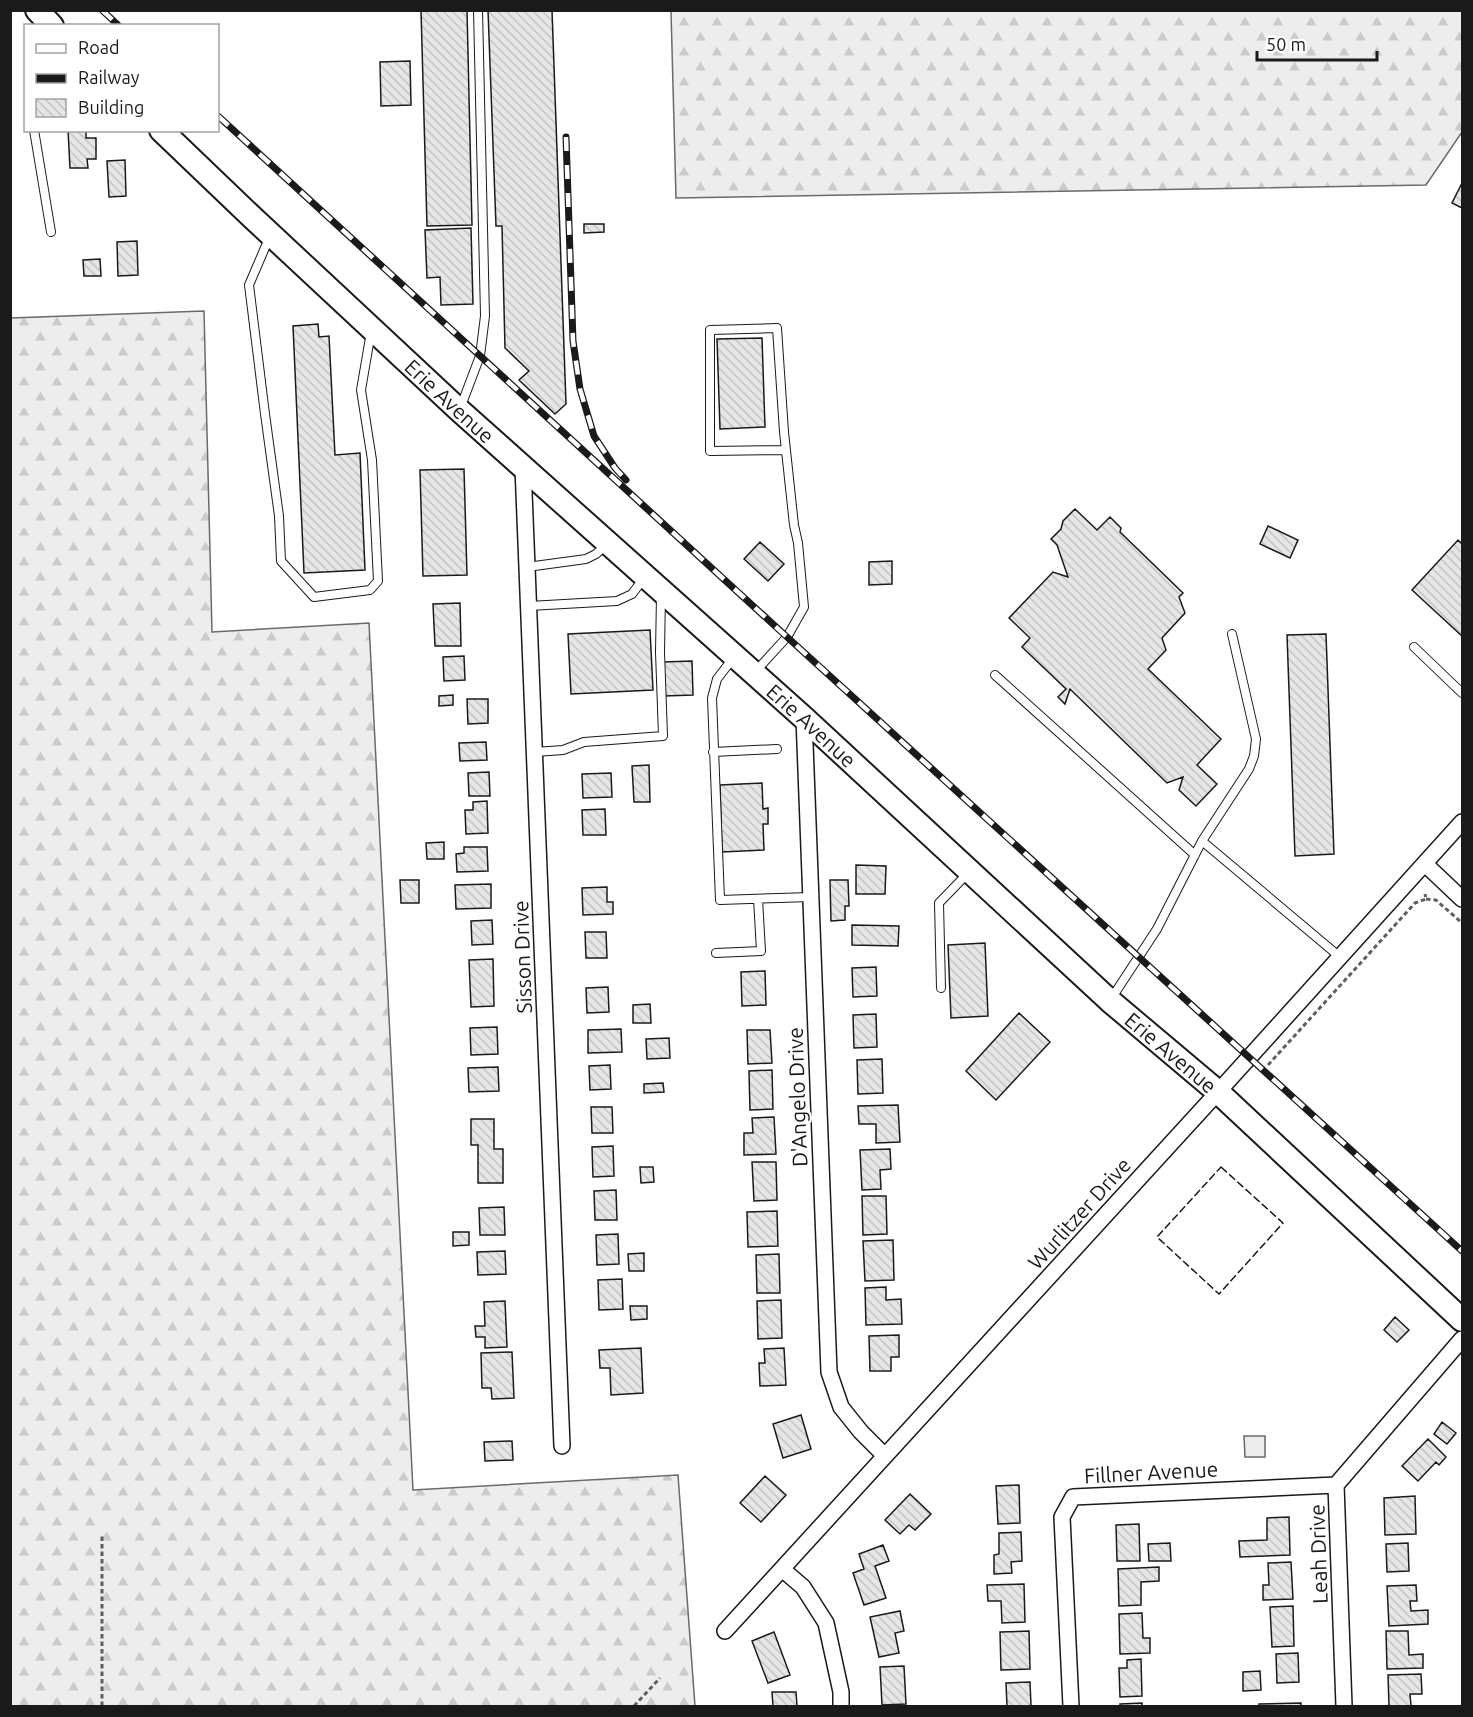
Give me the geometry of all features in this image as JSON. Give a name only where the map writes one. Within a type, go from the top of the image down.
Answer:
[{"type":"main road","name":"Erie Avenue","points":[[163,132],[459,410],[804,718],[1110,1001],[1218,1092],[1462,1320]]},
{"type":"street","name":"Sisson Drive","points":[[523,467],[562,1446]]},
{"type":"street","name":"D'Angelo Drive","points":[[804,718],[828,1372],[841,1407],[861,1432],[885,1456]]},
{"type":"street","name":"Wurlitzer Drive","points":[[725,1631],[1462,822]]},
{"type":"street","points":[[1425,864],[1462,899]]},
{"type":"street","name":"Leah Drive","points":[[1344,1707],[1336,1485],[1462,1339]]},
{"type":"street","name":"Fillner Avenue","points":[[1071,1707],[1062,1516],[1073,1497],[1336,1485]]},
{"type":"street","points":[[782,1569],[803,1587],[826,1623],[841,1692],[841,1707]]},
{"type":"lane","points":[[459,410],[480,356],[485,316],[478,10]]},
{"type":"lane","points":[[34,132],[51,232]]},
{"type":"lane","points":[[271,235],[249,285],[279,516],[281,561],[314,597],[370,590],[378,581],[372,460],[361,390],[372,329]]},
{"type":"lane","points":[[754,673],[787,638],[804,607],[786,450],[777,328],[710,330],[710,452],[786,450]]},
{"type":"lane","points":[[527,567],[586,559],[596,554],[608,543]]},
{"type":"lane","points":[[529,606],[617,601],[653,583],[660,652],[663,736],[584,742],[563,750],[535,752]]},
{"type":"lane","points":[[1110,1001],[1156,929],[1202,841],[1250,768],[1254,756],[1256,739],[1232,634]]},
{"type":"lane","points":[[1414,647],[1462,693]]},
{"type":"lane","points":[[735,656],[717,680],[712,698],[720,900],[811,897]]},
{"type":"lane","points":[[995,675],[1195,855]]},
{"type":"lane","points":[[713,752],[777,749]]},
{"type":"lane","points":[[1202,841],[1340,957]]},
{"type":"lane","points":[[941,988],[939,903],[970,871]]},
{"type":"lane","points":[[716,953],[761,951],[758,899]]},
{"type":"path","points":[[1425,894],[1426,899]]},
{"type":"path","points":[[1268,1065],[1414,903],[1426,899],[1436,900],[1462,923]]},
{"type":"path","points":[[102,1534],[102,1707]]},
{"type":"path","points":[[634,1707],[660,1678]]},
{"type":"green space","points":[[671,11],[1462,11],[1462,132],[1426,185],[676,198]]},
{"type":"green space","points":[[204,311],[212,632],[369,623],[413,1490],[678,1475],[695,1706],[11,1706],[11,318]]},
{"type":"shaded area","points":[[1244,1436],[1265,1436],[1265,1457],[1245,1457]]},
{"type":"building","points":[[421,10],[467,10],[472,225],[427,226]]},
{"type":"building","points":[[488,10],[552,10],[566,404],[555,414],[519,380],[529,371],[505,348],[502,226],[496,226]]},
{"type":"building","points":[[410,61],[411,105],[381,106],[380,62]]},
{"type":"building","points":[[68,132],[86,132],[86,138],[96,138],[96,159],[87,159],[88,168],[70,168]]},
{"type":"building","points":[[125,160],[126,196],[109,197],[107,161]]},
{"type":"building","points":[[1462,183],[1462,208],[1452,203]]},
{"type":"building","points":[[584,224],[604,224],[604,232],[584,233]]},
{"type":"building","points":[[471,228],[473,304],[441,305],[440,277],[427,278],[425,230]]},
{"type":"building","points":[[137,241],[138,275],[118,276],[117,242]]},
{"type":"building","points":[[100,259],[101,276],[84,276],[83,260]]},
{"type":"building","points":[[318,324],[319,337],[329,336],[335,455],[360,453],[365,570],[304,573],[293,326]]},
{"type":"building","points":[[762,338],[765,427],[720,429],[717,339]]},
{"type":"building","points":[[464,469],[467,575],[423,576],[420,470]]},
{"type":"building","points":[[1075,509],[1097,530],[1110,517],[1121,528],[1120,532],[1183,593],[1179,597],[1185,613],[1162,638],[1166,650],[1148,669],[1221,739],[1197,765],[1217,784],[1196,806],[1179,790],[1183,777],[1167,783],[1070,689],[1065,704],[1058,697],[1066,689],[1022,647],[1030,638],[1009,618],[1053,572],[1068,577],[1057,545],[1051,539],[1061,529],[1063,521]]},
{"type":"building","points":[[1268,526],[1298,540],[1290,558],[1260,544]]},
{"type":"building","points":[[1458,540],[1462,544],[1462,636],[1412,590]]},
{"type":"building","points":[[760,542],[784,564],[768,581],[744,559]]},
{"type":"building","points":[[892,561],[892,584],[869,585],[869,562]]},
{"type":"building","points":[[460,603],[461,646],[435,646],[433,604]]},
{"type":"building","points":[[650,630],[653,690],[571,694],[568,634]]},
{"type":"building","points":[[1326,634],[1334,854],[1295,856],[1287,635]]},
{"type":"building","points":[[464,656],[465,680],[444,681],[443,657]]},
{"type":"building","points":[[692,661],[693,695],[664,696],[663,662]]},
{"type":"building","points":[[453,695],[453,705],[439,706],[439,696]]},
{"type":"building","points":[[467,699],[488,699],[488,723],[468,724]]},
{"type":"building","points":[[486,742],[487,760],[460,761],[459,743]]},
{"type":"building","points":[[649,765],[650,802],[634,802],[632,766]]},
{"type":"building","points":[[489,772],[490,796],[469,796],[468,773]]},
{"type":"building","points":[[611,773],[612,797],[583,798],[582,774]]},
{"type":"building","points":[[762,783],[763,809],[768,808],[768,824],[763,824],[764,850],[722,852],[720,785]]},
{"type":"building","points":[[487,801],[488,833],[466,834],[465,810],[473,810],[473,802]]},
{"type":"building","points":[[605,809],[606,835],[583,835],[582,810]]},
{"type":"building","points":[[444,842],[444,859],[427,859],[426,843]]},
{"type":"building","points":[[464,847],[487,847],[488,871],[457,872],[456,854],[464,853]]},
{"type":"building","points":[[856,865],[886,866],[885,894],[856,894]]},
{"type":"building","points":[[400,880],[419,880],[419,903],[401,903]]},
{"type":"building","points":[[830,880],[848,880],[849,906],[845,906],[845,920],[831,921]]},
{"type":"building","points":[[491,884],[491,908],[456,909],[455,885]]},
{"type":"building","points":[[607,887],[607,902],[613,902],[613,914],[583,915],[582,888]]},
{"type":"building","points":[[492,920],[493,944],[472,945],[471,921]]},
{"type":"building","points":[[852,925],[899,926],[898,946],[852,945]]},
{"type":"building","points":[[585,932],[606,932],[607,958],[586,958]]},
{"type":"building","points":[[985,943],[988,1016],[951,1018],[948,945]]},
{"type":"building","points":[[493,959],[494,1006],[471,1007],[469,960]]},
{"type":"building","points":[[876,967],[877,996],[853,997],[852,968]]},
{"type":"building","points":[[765,971],[766,1005],[742,1006],[741,972]]},
{"type":"building","points":[[608,987],[609,1012],[587,1013],[586,988]]},
{"type":"building","points":[[650,1004],[651,1023],[633,1023],[633,1005]]},
{"type":"building","points":[[1019,1013],[1050,1042],[996,1100],[966,1071]]},
{"type":"building","points":[[876,1014],[877,1047],[854,1048],[853,1015]]},
{"type":"building","points":[[497,1027],[498,1054],[471,1055],[470,1028]]},
{"type":"building","points":[[621,1029],[622,1052],[588,1053],[588,1030]]},
{"type":"building","points":[[747,1030],[770,1030],[772,1063],[748,1064]]},
{"type":"building","points":[[669,1038],[670,1058],[647,1059],[646,1039]]},
{"type":"building","points":[[882,1059],[883,1093],[858,1094],[857,1060]]},
{"type":"building","points":[[610,1065],[611,1089],[590,1090],[589,1066]]},
{"type":"building","points":[[498,1067],[499,1091],[469,1092],[468,1068]]},
{"type":"building","points":[[772,1070],[773,1109],[750,1110],[749,1071]]},
{"type":"building","points":[[663,1083],[664,1092],[644,1093],[644,1084]]},
{"type":"building","points":[[898,1105],[900,1142],[876,1143],[876,1124],[859,1124],[858,1106]]},
{"type":"building","points":[[591,1107],[612,1107],[613,1133],[592,1133]]},
{"type":"building","points":[[774,1117],[776,1154],[744,1155],[744,1133],[753,1133],[752,1118]]},
{"type":"building","points":[[471,1119],[494,1119],[494,1149],[503,1149],[503,1183],[478,1183],[478,1145],[471,1145]]},
{"type":"building","points":[[613,1146],[614,1176],[593,1177],[592,1147]]},
{"type":"building","points":[[890,1149],[891,1169],[880,1170],[881,1189],[862,1190],[860,1150]]},
{"type":"building","points":[[752,1162],[776,1162],[777,1200],[754,1201]]},
{"type":"building","points":[[640,1167],[653,1167],[654,1182],[641,1183]]},
{"type":"building","points":[[616,1190],[617,1220],[595,1220],[594,1191]]},
{"type":"building","points":[[862,1196],[886,1196],[887,1234],[863,1235]]},
{"type":"building","points":[[504,1207],[505,1235],[480,1235],[479,1208]]},
{"type":"building","points":[[777,1211],[778,1246],[748,1247],[747,1212]]},
{"type":"building","points":[[453,1232],[469,1232],[469,1245],[453,1246]]},
{"type":"building","points":[[618,1234],[619,1264],[597,1265],[596,1235]]},
{"type":"building","points":[[893,1240],[894,1280],[865,1281],[863,1241]]},
{"type":"building","points":[[505,1251],[506,1274],[478,1275],[477,1252]]},
{"type":"building","points":[[644,1253],[644,1271],[629,1271],[628,1254]]},
{"type":"building","points":[[779,1254],[780,1293],[757,1293],[756,1255]]},
{"type":"building","points":[[622,1279],[623,1309],[599,1310],[598,1280]]},
{"type":"building","points":[[886,1287],[886,1300],[901,1299],[902,1324],[866,1325],[865,1288]]},
{"type":"building","points":[[781,1300],[782,1338],[758,1339],[757,1301]]},
{"type":"building","points":[[505,1301],[507,1347],[485,1348],[485,1337],[476,1337],[475,1326],[485,1326],[484,1302]]},
{"type":"building","points":[[630,1306],[647,1306],[647,1319],[631,1320]]},
{"type":"building","points":[[1395,1317],[1409,1330],[1397,1342],[1384,1330]]},
{"type":"building","points":[[899,1335],[899,1357],[891,1357],[891,1371],[870,1371],[869,1336]]},
{"type":"building","points":[[641,1348],[643,1393],[611,1395],[610,1368],[600,1368],[599,1350]]},
{"type":"building","points":[[784,1348],[786,1385],[760,1386],[759,1363],[765,1363],[764,1349]]},
{"type":"building","points":[[512,1352],[514,1398],[492,1399],[491,1388],[482,1388],[481,1353]]},
{"type":"building","points":[[801,1415],[811,1449],[783,1458],[773,1424]]},
{"type":"building","points":[[1442,1422],[1456,1433],[1447,1444],[1434,1434]]},
{"type":"building","points":[[1428,1439],[1446,1457],[1439,1465],[1436,1462],[1418,1481],[1402,1466]]},
{"type":"building","points":[[512,1441],[513,1460],[485,1461],[484,1442]]},
{"type":"building","points":[[765,1476],[786,1495],[761,1522],[740,1503]]},
{"type":"building","points":[[1019,1485],[1020,1523],[998,1524],[996,1486]]},
{"type":"building","points":[[910,1494],[931,1514],[915,1530],[909,1525],[900,1534],[885,1520]]},
{"type":"building","points":[[1415,1496],[1416,1534],[1385,1535],[1384,1498]]},
{"type":"building","points":[[1289,1517],[1290,1555],[1240,1557],[1239,1541],[1267,1540],[1267,1518]]},
{"type":"building","points":[[1139,1524],[1140,1561],[1117,1561],[1116,1525]]},
{"type":"building","points":[[1021,1532],[1022,1561],[1011,1562],[1012,1573],[994,1574],[994,1555],[999,1554],[999,1533]]},
{"type":"building","points":[[1170,1543],[1171,1561],[1149,1561],[1148,1544]]},
{"type":"building","points":[[1408,1543],[1409,1571],[1387,1572],[1386,1544]]},
{"type":"building","points":[[883,1545],[889,1561],[875,1566],[886,1598],[864,1605],[853,1573],[864,1569],[859,1554]]},
{"type":"building","points":[[1291,1562],[1293,1599],[1263,1600],[1263,1585],[1269,1585],[1268,1563]]},
{"type":"building","points":[[1159,1567],[1159,1581],[1141,1582],[1141,1605],[1119,1606],[1118,1569]]},
{"type":"building","points":[[1024,1584],[1025,1622],[1002,1623],[1001,1601],[988,1601],[987,1585]]},
{"type":"building","points":[[1416,1585],[1417,1601],[1410,1601],[1411,1611],[1428,1610],[1428,1624],[1389,1626],[1387,1586]]},
{"type":"building","points":[[1293,1606],[1294,1646],[1272,1647],[1270,1607]]},
{"type":"building","points":[[900,1611],[904,1631],[895,1633],[899,1653],[879,1657],[870,1617]]},
{"type":"building","points":[[1142,1613],[1143,1638],[1150,1638],[1150,1653],[1120,1654],[1119,1614]]},
{"type":"building","points":[[1029,1631],[1030,1669],[1001,1670],[1000,1632]]},
{"type":"building","points":[[1386,1631],[1408,1631],[1409,1655],[1423,1654],[1423,1668],[1387,1669]]},
{"type":"building","points":[[774,1632],[790,1675],[768,1683],[752,1641]]},
{"type":"building","points":[[1298,1653],[1299,1682],[1277,1683],[1276,1654]]},
{"type":"building","points":[[1141,1659],[1142,1696],[1120,1697],[1119,1668],[1127,1668],[1127,1660]]},
{"type":"building","points":[[904,1666],[906,1704],[882,1705],[880,1667]]},
{"type":"building","points":[[1260,1671],[1261,1690],[1243,1691],[1243,1672]]},
{"type":"building","points":[[1421,1674],[1422,1694],[1410,1694],[1411,1706],[1389,1706],[1388,1675]]},
{"type":"building","points":[[1030,1682],[1031,1706],[1007,1706],[1006,1683]]},
{"type":"building","points":[[772,1692],[796,1692],[797,1706],[773,1706]]},
{"type":"building","points":[[1142,1703],[1142,1706],[1120,1706],[1120,1704]]},
{"type":"building","points":[[1301,1703],[1301,1706],[1259,1706],[1259,1704]]},
{"type":"railway","points":[[102,10],[117,24]]},
{"type":"railway","points":[[219,117],[1462,1251]]},
{"type":"railway","points":[[566,137],[573,341],[580,389],[594,436],[615,468],[626,480]]},
{"type":"fence","points":[[1221,1167],[1283,1223],[1219,1294],[1157,1237],[1221,1167]]}]
